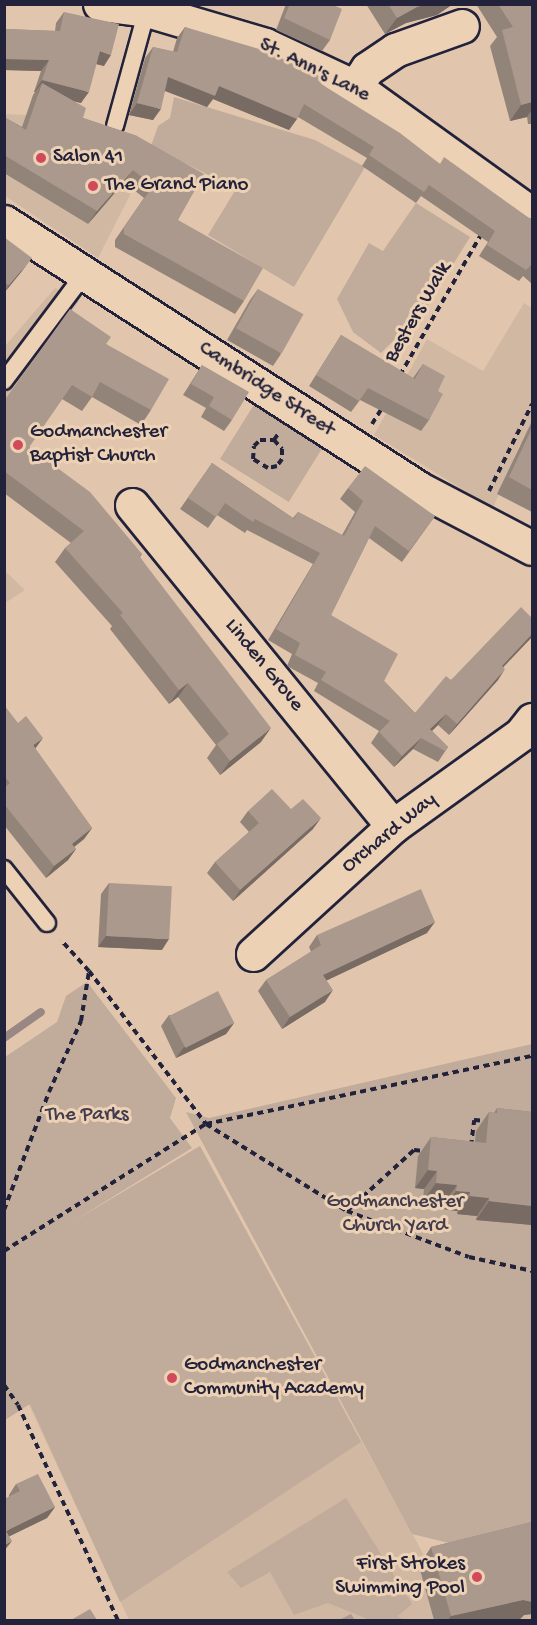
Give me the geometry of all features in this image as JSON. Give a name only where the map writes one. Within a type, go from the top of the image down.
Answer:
[{"type":"street","name":"St. Ann's Lane","points":[[100,4],[147,10],[265,45],[355,87],[505,192],[532,214]]},
{"type":"street","points":[[355,87],[367,69],[395,50],[462,26]]},
{"type":"street","name":"Cambridge Street","points":[[4,222],[358,448],[475,520],[532,548]]},
{"type":"street","name":"Linden Grove","points":[[132,505],[393,826]]},
{"type":"street","name":"Orchard Way","points":[[253,954],[393,826],[521,734],[532,720]]},
{"type":"lane","points":[[115,126],[147,10]]},
{"type":"lane","points":[[4,381],[85,273]]},
{"type":"lane","points":[[4,869],[47,923]]},
{"type":"path","name":"Besters Walk","points":[[399,377],[505,192]]},
{"type":"path","points":[[358,448],[387,397]]},
{"type":"path","points":[[475,520],[532,404]]},
{"type":"path","points":[[274,440],[295,408]]},
{"type":"path","points":[[260,440],[274,440],[282,449],[282,459],[277,466],[268,468],[253,459],[252,453],[260,440]]},
{"type":"path","points":[[47,923],[89,971],[206,1124],[347,1211],[469,1257],[532,1271]]},
{"type":"path","points":[[4,1210],[49,1092],[81,1021],[89,971]]},
{"type":"path","points":[[4,1251],[206,1124],[532,1056]]},
{"type":"path","points":[[470,1153],[474,1120],[495,1121]]},
{"type":"path","points":[[347,1211],[414,1150],[436,1152]]},
{"type":"path","points":[[4,1385],[18,1405],[117,1620]]},
{"type":"shaded area","points":[[5,114],[27,115],[145,152],[129,197],[98,258],[5,196]]},
{"type":"shaded area","points":[[55,288],[79,301],[5,407],[5,346]]},
{"type":"shaded area","points":[[524,303],[532,308],[532,448],[520,444],[493,508],[374,435],[427,339],[483,371]]},
{"type":"shaded area","points":[[4,570],[25,590],[5,603],[4,603]]},
{"type":"shaded area","name":"Godmanchester Community Academy","points":[[200,1146],[425,1557],[532,1532],[532,1620],[129,1620],[5,1353],[4,1263]]},
{"type":"green space","points":[[174,97],[315,140],[365,167],[294,287],[208,235],[236,189],[151,146],[158,126],[170,118]]},
{"type":"green space","points":[[416,203],[470,237],[406,341],[399,335],[381,353],[353,332],[337,299],[369,243],[383,251]]},
{"type":"green space","points":[[255,403],[324,446],[289,502],[220,459]]},
{"type":"green space","name":"Godmanchester Community Academy","points":[[87,982],[176,1098],[170,1118],[192,1148],[69,1224],[200,1146],[361,1442],[120,1602],[30,1404],[5,1420],[5,1057],[57,1022],[66,996]]},
{"type":"green space","name":"Godmanchester Church Yard","points":[[532,1044],[532,1524],[449,1543],[412,1534],[186,1112],[209,1118]]},
{"type":"green space","points":[[346,1498],[412,1604],[398,1616],[403,1620],[370,1620],[328,1603],[294,1615],[270,1572],[241,1588],[227,1572]]},
{"type":"building","points":[[290,4],[331,4],[342,9],[330,40],[284,18]]},
{"type":"building","points":[[388,4],[427,4],[397,18]]},
{"type":"building","points":[[498,4],[532,4],[532,102],[521,105],[502,30],[513,27]]},
{"type":"building","points":[[64,12],[119,24],[111,55],[100,51],[89,92],[42,80],[49,60],[4,59],[4,29],[60,31]]},
{"type":"building","points":[[185,27],[266,51],[324,78],[321,84],[400,133],[440,164],[444,157],[532,219],[532,266],[526,270],[487,245],[495,231],[429,185],[424,192],[369,155],[374,147],[304,104],[297,119],[219,86],[215,96],[168,77],[161,109],[137,103],[153,47],[177,52]]},
{"type":"building","points":[[42,83],[86,108],[83,118],[137,136],[204,174],[178,220],[263,268],[244,301],[124,234],[124,227],[153,186],[133,170],[97,211],[4,155],[4,117],[26,130]]},
{"type":"building","points":[[4,237],[32,258],[9,285],[4,283]]},
{"type":"building","points":[[258,289],[303,314],[282,354],[236,328]]},
{"type":"building","points":[[70,309],[111,337],[106,344],[169,379],[151,410],[100,382],[92,397],[72,385],[29,447],[90,492],[142,554],[139,556],[271,728],[230,761],[217,744],[229,734],[188,683],[179,690],[120,615],[123,613],[65,548],[84,531],[4,471],[4,401]]},
{"type":"building","points":[[341,335],[415,379],[423,364],[445,376],[438,391],[443,394],[429,420],[368,388],[359,401],[316,375]]},
{"type":"building","points":[[202,365],[249,392],[232,420],[209,406],[214,397],[191,384]]},
{"type":"building","points":[[532,428],[532,490],[509,477]]},
{"type":"building","points":[[212,463],[294,519],[298,512],[344,536],[363,501],[348,488],[365,466],[435,516],[409,551],[375,526],[331,615],[398,654],[384,681],[415,713],[446,676],[451,680],[521,607],[532,618],[532,634],[502,666],[505,669],[457,724],[446,714],[430,729],[448,747],[445,751],[421,738],[402,756],[379,732],[390,721],[321,680],[326,672],[295,655],[300,643],[276,629],[320,553],[255,519],[253,522],[225,503],[216,517],[188,498]]},
{"type":"building","points":[[4,705],[18,723],[26,716],[43,738],[33,745],[92,828],[72,844],[76,849],[54,866],[4,804],[4,788],[10,783],[4,776]]},
{"type":"building","points":[[272,789],[291,809],[303,799],[321,818],[240,890],[215,862],[259,823],[248,811]]},
{"type":"building","points":[[109,883],[172,886],[169,939],[106,936]]},
{"type":"building","points":[[421,889],[435,922],[323,975],[333,990],[290,1017],[266,980],[321,945],[317,935]]},
{"type":"building","points":[[218,991],[234,1023],[185,1048],[169,1016]]},
{"type":"building","points":[[497,1108],[532,1112],[532,1206],[489,1201],[489,1198],[470,1196],[470,1192],[456,1191],[457,1185],[436,1183],[437,1171],[428,1170],[431,1137],[486,1143],[489,1112],[497,1113]]},
{"type":"building","points":[[38,1474],[55,1507],[6,1531],[12,1541],[4,1545],[4,1499],[20,1491],[16,1484]]},
{"type":"building","name":"First Strokes Swimming Pool","points":[[532,1522],[532,1602],[523,1600],[451,1616],[431,1547]]},
{"type":"building","points":[[90,1609],[97,1620],[71,1620]]},
{"type":"building","points":[[351,1614],[355,1620],[339,1620]]},
{"type":"waterway","points":[[4,1038],[41,1012]]},
{"type":"place","name":"Salon 41","points":[[41,158]]},
{"type":"place","name":"The Grand Piano","points":[[93,186]]},
{"type":"place","name":"Godmanchester Baptist Church","points":[[18,445]]},
{"type":"place","name":"Godmanchester Community Academy","points":[[172,1378]]},
{"type":"place","name":"First Strokes Swimming Pool","points":[[477,1577]]},
{"type":"park label","name":"The Parks","points":[[87,1116]]}]
